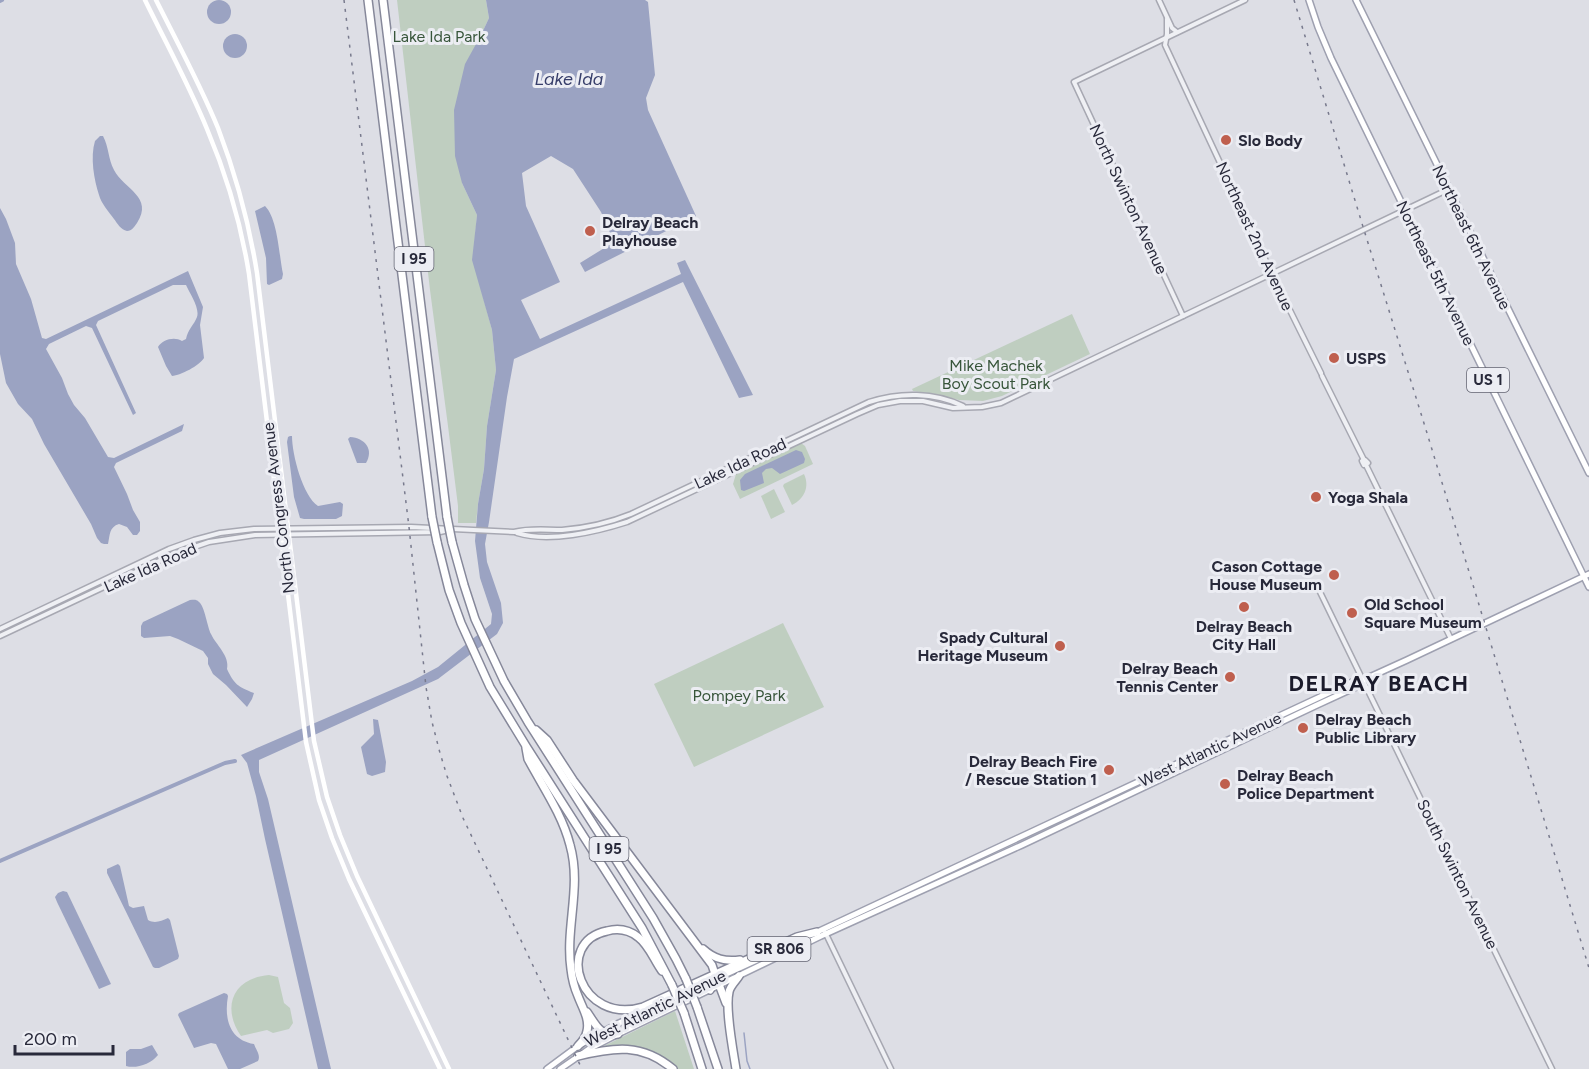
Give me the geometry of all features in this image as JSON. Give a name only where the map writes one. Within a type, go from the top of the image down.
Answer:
[{"type":"highway","name":"I 95","points":[[368,0],[432,517],[450,590],[465,633],[496,698],[654,948],[684,1013],[702,1069]]},
{"type":"highway","name":"I 95","points":[[383,0],[440,468],[452,542],[464,585],[477,624],[493,660],[528,722],[647,908],[676,959],[697,1006],[717,1069]]},
{"type":"highway","points":[[528,722],[546,740],[712,965],[714,980],[723,992],[729,1011]]},
{"type":"highway","points":[[526,746],[528,759],[561,820],[571,848],[575,871],[570,959],[575,988],[588,1030],[584,1040],[578,1046]]},
{"type":"highway","points":[[672,986],[644,943],[629,932],[613,930],[598,934],[586,944],[580,955],[579,975],[590,996],[599,1003],[616,1010],[626,1011],[643,1007],[714,980],[762,952]]},
{"type":"highway","points":[[696,943],[716,958],[737,961],[797,937],[822,932]]},
{"type":"highway","points":[[736,1069],[729,991],[739,976]]},
{"type":"highway","points":[[710,990],[714,980]]},
{"type":"highway","points":[[582,1005],[602,1032],[608,1035],[618,1034]]},
{"type":"highway","points":[[578,1056],[610,1049],[632,1049],[656,1058],[673,1069]]},
{"type":"main road","name":"North Congress Avenue","points":[[156,0],[208,107],[224,145],[244,207],[257,273],[314,741],[327,797],[357,876],[449,1069]]},
{"type":"main road","name":"Northeast 5th Avenue","points":[[1309,0],[1331,58],[1586,575]]},
{"type":"main road","name":"Northeast 6th Avenue","points":[[1356,0],[1589,473]]},
{"type":"main road","name":"North Congress Avenue","points":[[146,1],[215,148],[236,210],[249,274],[306,742],[319,800],[349,879],[440,1069]]},
{"type":"main road","points":[[249,274],[257,273]]},
{"type":"main road","name":"US 1","points":[[1586,575],[1589,586]]},
{"type":"main road","name":"SR 806","points":[[1318,701],[1325,695],[1352,682],[1362,680],[1586,575]]},
{"type":"main road","points":[[297,672],[307,682]]},
{"type":"main road","name":"West Atlantic Avenue","points":[[547,1069],[602,1032],[1174,773],[1197,755],[1318,701],[1356,687],[1362,680]]},
{"type":"main road","name":"West Atlantic Avenue","points":[[714,980],[739,976],[822,932],[1313,707],[1318,701]]},
{"type":"main road","name":"West Atlantic Avenue","points":[[560,1069],[578,1056],[618,1034],[710,990]]},
{"type":"street","name":"Northeast 2nd Avenue","points":[[1158,0],[1167,19],[1165,45],[1272,274],[1451,639]]},
{"type":"street","points":[[1167,37],[1245,0]]},
{"type":"street","points":[[1167,19],[1173,30],[1177,32]]},
{"type":"street","name":"North Swinton Avenue","points":[[1167,37],[1074,82],[1183,316]]},
{"type":"street","name":"Lake Ida Road","points":[[514,532],[525,529],[559,530],[583,527],[624,517],[809,430],[884,398],[916,395],[938,398],[963,406],[987,406],[1006,400],[1449,189]]},
{"type":"street","name":"Lake Ida Road","points":[[0,629],[169,549],[220,533],[243,530],[440,532],[473,530],[514,532],[524,535],[567,535],[613,526],[648,513],[805,438],[861,408]]},
{"type":"street","points":[[805,438],[809,430]]},
{"type":"street","name":"Lake Ida Road","points":[[0,636],[182,550],[232,537],[280,531]]},
{"type":"street","points":[[182,550],[194,540]]},
{"type":"street","points":[[96,590],[102,580]]},
{"type":"street","points":[[1320,592],[1362,680]]},
{"type":"street","name":"South Swinton Avenue","points":[[1362,680],[1552,1069]]},
{"type":"street","points":[[822,932],[891,1069]]},
{"type":"green space","name":"Lake Ida Park","points":[[397,0],[486,0],[489,18],[481,35],[462,183],[477,215],[473,260],[492,330],[496,370],[476,523],[458,523],[458,506],[430,290]]},
{"type":"green space","name":"Mike Machek Boy Scout Park","points":[[1072,314],[1090,354],[1002,396],[983,401],[959,400],[912,389]]},
{"type":"green space","points":[[801,443],[805,446],[813,464],[740,499],[733,484],[736,474]]},
{"type":"green space","points":[[804,474],[805,492],[792,505],[783,486]]},
{"type":"green space","points":[[774,489],[785,512],[771,519],[761,496]]},
{"type":"green space","name":"Pompey Park","points":[[783,623],[824,707],[694,767],[654,684]]},
{"type":"green space","points":[[269,975],[278,977],[284,1003],[290,1008],[293,1023],[289,1029],[273,1033],[267,1030],[241,1036],[232,1015],[234,996],[247,982]]},
{"type":"green space","points":[[675,1011],[694,1069],[677,1069],[664,1059],[604,1048],[604,1046]]},
{"type":"water","points":[[219,0],[228,3],[231,12],[228,21],[219,24],[210,21],[207,12],[210,3]]},
{"type":"water","name":"Lake Ida","points":[[486,0],[645,0],[648,2],[655,75],[646,98],[648,110],[696,216],[585,272],[580,263],[614,242],[601,212],[573,169],[551,156],[522,173],[526,206],[560,282],[521,300],[540,339],[681,274],[677,263],[685,260],[753,395],[739,398],[683,282],[514,359],[485,544],[487,562],[501,603],[503,623],[497,634],[438,679],[259,760],[259,772],[268,799],[331,1069],[318,1069],[256,796],[247,763],[241,755],[412,681],[438,667],[491,624],[492,614],[480,578],[475,541],[487,426],[496,370],[492,330],[472,260],[477,215],[462,183],[455,156],[454,110],[465,64],[489,18]]},
{"type":"water","points":[[230,34],[240,34],[247,41],[247,51],[240,58],[230,58],[223,51],[223,41]]},
{"type":"water","points":[[103,136],[105,140],[114,170],[136,194],[142,206],[137,223],[129,231],[118,224],[103,204],[97,189],[93,154],[95,141]]},
{"type":"water","points":[[265,206],[273,220],[283,274],[282,279],[269,285],[267,284],[266,258],[255,211]]},
{"type":"water","points":[[0,208],[15,243],[16,264],[31,299],[42,338],[46,339],[188,271],[203,307],[200,325],[204,358],[190,370],[172,376],[158,347],[162,342],[168,340],[186,339],[196,320],[197,309],[186,285],[173,285],[98,321],[96,325],[136,413],[133,415],[92,328],[86,326],[49,344],[46,349],[74,405],[85,418],[108,457],[114,458],[184,424],[182,431],[116,463],[114,467],[140,522],[140,531],[137,535],[133,535],[127,527],[119,524],[112,529],[108,544],[101,543],[32,419],[18,404],[6,383],[0,354]]},
{"type":"water","points":[[292,436],[299,474],[308,494],[318,506],[340,502],[343,504],[342,516],[336,519],[300,518],[294,497],[287,442]]},
{"type":"water","points":[[350,437],[367,445],[369,453],[366,463],[357,463],[348,439]]},
{"type":"water","points":[[796,450],[802,452],[804,463],[780,474],[772,468],[766,469],[762,473],[764,483],[744,491],[741,490],[740,480],[745,474]]},
{"type":"water","points":[[190,600],[197,600],[201,604],[211,634],[225,655],[227,669],[232,678],[240,687],[254,693],[247,707],[213,674],[203,651],[170,636],[144,638],[141,636],[143,622]]},
{"type":"water","points":[[373,719],[378,720],[386,762],[385,772],[372,776],[367,774],[361,747],[374,734]]},
{"type":"water","points":[[118,864],[129,906],[133,908],[144,906],[148,920],[153,922],[168,918],[170,920],[178,959],[159,968],[153,967],[107,873],[107,869]]},
{"type":"water","points":[[63,891],[67,892],[111,984],[99,989],[55,897]]},
{"type":"water","points":[[224,993],[228,996],[227,1012],[230,1027],[239,1038],[254,1044],[259,1055],[258,1061],[240,1069],[228,1069],[216,1044],[211,1043],[194,1048],[178,1015]]},
{"type":"water","points":[[152,1045],[158,1055],[155,1058],[139,1066],[126,1066],[126,1052],[130,1049],[141,1049]]},
{"type":"waterway","points":[[0,861],[225,763],[235,761]]},
{"type":"waterway","points":[[744,1033],[750,1069]]},
{"type":"railway","points":[[344,0],[432,722],[447,776],[463,818],[582,1069]]},
{"type":"railway","points":[[1294,0],[1589,968]]},
{"type":"place","name":"Slo Body","points":[[1226,140]]},
{"type":"place","name":"Delray Beach Playhouse","points":[[590,231]]},
{"type":"place","name":"USPS","points":[[1334,358]]},
{"type":"place","name":"Yoga Shala","points":[[1316,497]]},
{"type":"place","name":"Cason Cottage House Museum","points":[[1334,575]]},
{"type":"place","name":"Delray Beach City Hall","points":[[1244,607]]},
{"type":"place","name":"Old School Square Museum","points":[[1352,613]]},
{"type":"place","name":"Spady Cultural Heritage Museum","points":[[1060,646]]},
{"type":"place","name":"Delray Beach Tennis Center","points":[[1230,677]]},
{"type":"place","name":"Delray Beach Public Library","points":[[1303,728]]},
{"type":"place","name":"Delray Beach Fire / Rescue Station 1","points":[[1109,770]]},
{"type":"place","name":"Delray Beach Police Department","points":[[1225,784]]},
{"type":"district","name":"DELRAY BEACH","points":[[1379,683]]}]
